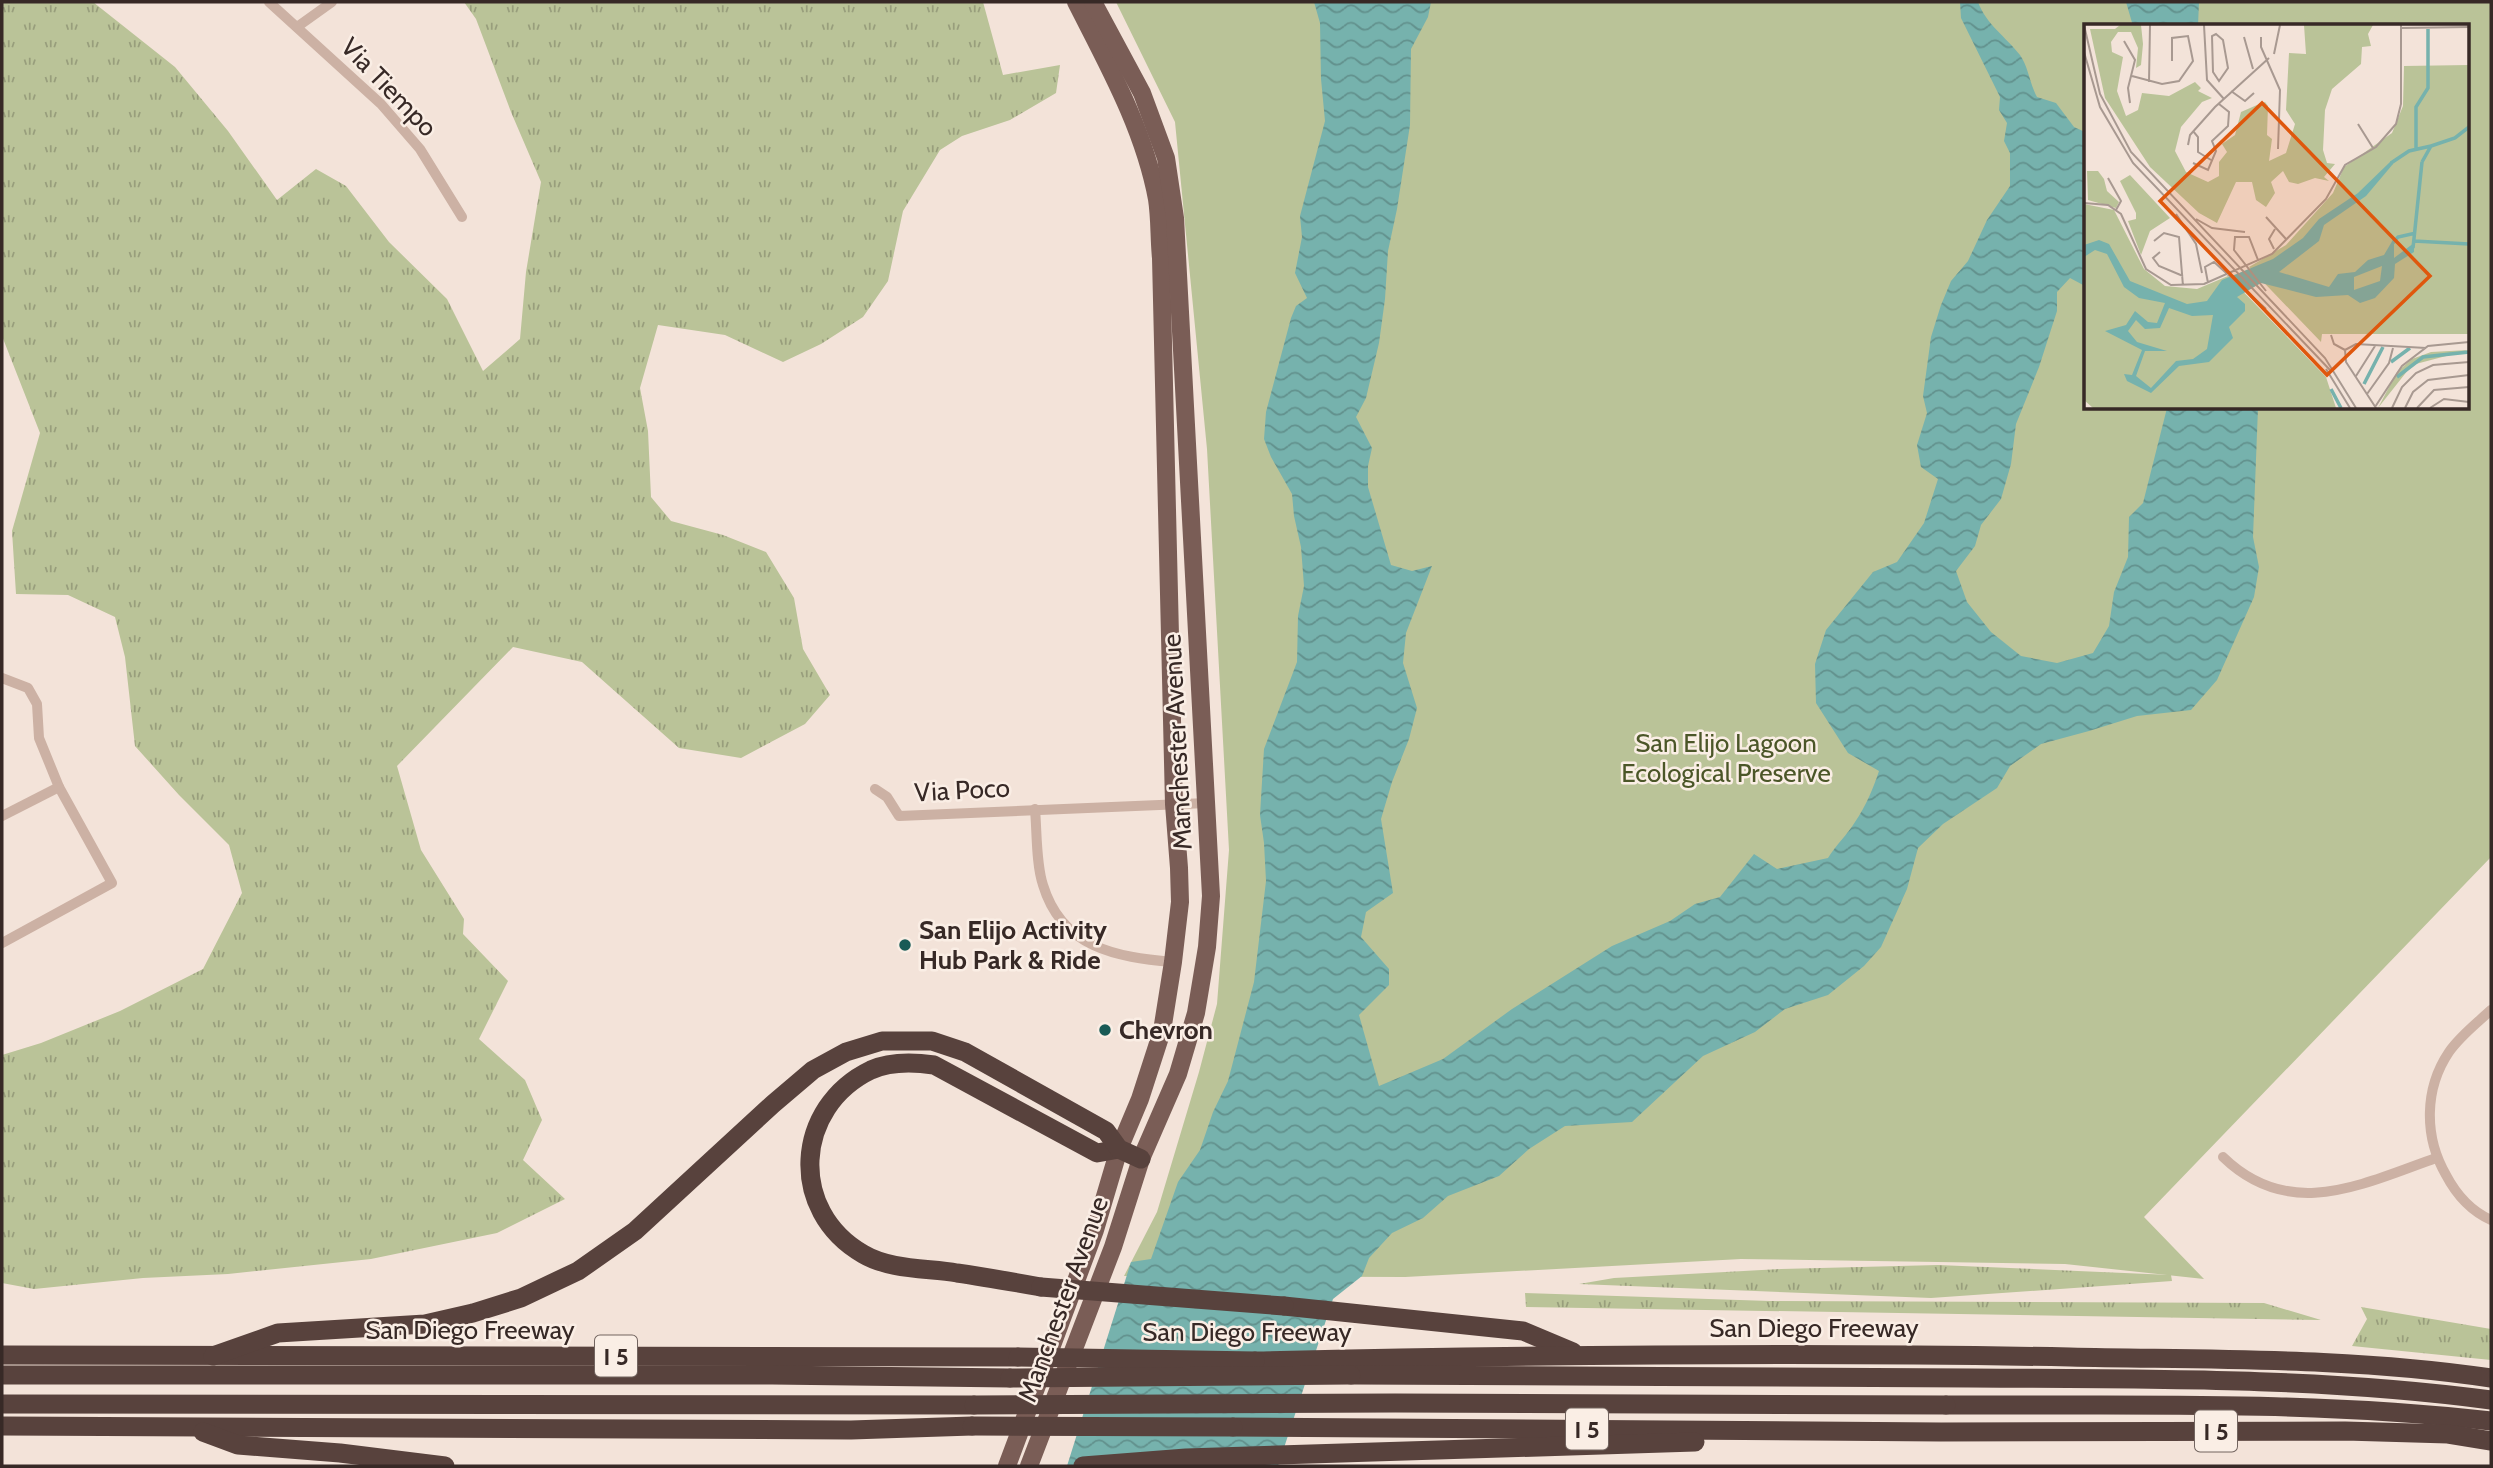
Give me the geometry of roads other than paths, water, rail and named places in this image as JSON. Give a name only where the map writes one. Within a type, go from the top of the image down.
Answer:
[{"type":"highway","points":[[213,1356],[278,1333],[425,1324],[522,1298],[578,1270],[635,1231],[813,1070],[846,1052],[883,1041],[932,1041],[965,1052],[1106,1131],[1119,1149],[1141,1159]]},
{"type":"highway","points":[[1119,1149],[1097,1153],[934,1065],[905,1062],[872,1069],[841,1090],[824,1112],[812,1137],[809,1165],[812,1194],[826,1221],[842,1239],[864,1255],[892,1264],[1041,1287],[1371,1315],[1523,1331],[1580,1355]]},
{"type":"highway","name":"San Diego Freeway","points":[[2,1355],[1018,1357],[1255,1361],[1353,1367],[1580,1355],[1944,1354],[2349,1362],[2491,1378]]},
{"type":"highway","points":[[2,1375],[772,1375],[1010,1378],[1353,1367],[2288,1383],[2432,1392],[2491,1400]]},
{"type":"highway","points":[[2,1405],[1381,1403],[2241,1406],[2422,1413],[2491,1421]]},
{"type":"highway","name":"I 5","points":[[2,1426],[851,1430],[972,1426],[1941,1432],[2345,1431],[2448,1434],[2491,1441]]},
{"type":"highway","points":[[189,1427],[238,1445],[445,1466]]},
{"type":"highway","points":[[1083,1466],[1186,1458],[1620,1446],[1941,1432]]},
{"type":"main road","name":"Manchester Avenue","points":[[1007,1466],[1095,1230],[1119,1149],[1140,1100],[1162,1031],[1180,902],[1174,804],[1161,258],[1157,201],[1144,146],[1076,2]]},
{"type":"main road","name":"Manchester Avenue","points":[[1029,1466],[1113,1247],[1141,1159],[1178,1074],[1196,1013],[1207,947],[1211,896],[1175,218],[1166,158],[1142,93],[1093,2]]},
{"type":"street","name":"Via Tiempo","points":[[269,2],[381,104],[420,149],[462,217]]},
{"type":"street","points":[[297,27],[332,2]]},
{"type":"street","points":[[2,678],[28,688],[37,704],[39,738],[59,786],[112,883],[2,943]]},
{"type":"street","points":[[2,816],[59,786]]},
{"type":"street","name":"Via Poco","points":[[875,789],[887,797],[899,816],[1035,809],[1042,884],[1062,922],[1080,939],[1098,948],[1139,958],[1173,962]]},
{"type":"street","points":[[1035,809],[1207,803]]},
{"type":"street","points":[[2491,1010],[2449,1052],[2437,1076],[2429,1107],[2430,1134],[2436,1158],[2455,1193],[2491,1220]]},
{"type":"street","points":[[2223,1157],[2236,1170],[2274,1189],[2306,1195],[2347,1189],[2436,1158]]},
{"type":"water","points":[[1314,2],[1431,2],[1428,17],[1411,49],[1410,125],[1388,251],[1379,343],[1366,398],[1356,417],[1372,448],[1368,466],[1368,487],[1391,565],[1412,571],[1432,566],[1406,633],[1403,663],[1417,708],[1381,819],[1393,893],[1366,912],[1361,937],[1389,969],[1389,985],[1359,1015],[1379,1086],[1443,1059],[1512,1009],[1612,946],[1670,921],[1695,904],[1720,897],[1754,854],[1777,869],[1828,858],[1863,810],[1879,771],[1848,753],[1816,703],[1815,664],[1826,630],[1873,572],[1897,562],[1924,523],[1938,479],[1921,467],[1917,445],[1927,413],[1923,396],[1931,337],[1951,281],[1968,261],[1987,220],[2010,186],[2010,153],[2004,141],[2007,123],[1999,110],[2000,97],[1961,18],[1960,2],[1978,2],[1991,24],[2020,55],[2037,97],[2056,103],[2074,127],[2084,132],[2084,285],[2070,278],[2057,292],[2057,311],[2039,367],[2016,424],[2011,464],[2001,499],[1981,525],[1975,546],[1956,571],[1967,602],[1991,632],[2021,656],[2057,663],[2093,653],[2109,626],[2114,592],[2128,557],[2129,517],[2143,503],[2166,410],[2258,410],[2253,537],[2259,567],[2254,597],[2217,680],[2191,710],[2137,716],[2041,744],[2010,766],[1997,788],[1943,824],[1918,848],[1907,889],[1881,947],[1864,966],[1828,995],[1785,1009],[1755,1032],[1703,1056],[1632,1122],[1565,1126],[1529,1149],[1499,1176],[1448,1196],[1423,1218],[1392,1233],[1369,1258],[1362,1276],[1333,1299],[1278,1466],[1067,1466],[1131,1262],[1151,1259],[1178,1182],[1200,1150],[1213,1112],[1228,1081],[1254,982],[1266,881],[1260,815],[1264,749],[1297,662],[1298,616],[1304,586],[1292,494],[1264,439],[1266,412],[1291,318],[1296,306],[1307,298],[1295,273],[1302,237],[1300,216],[1325,121],[1320,23]]},
{"type":"water","points":[[2126,2],[2199,2],[2198,24],[2132,24]]},
{"type":"place","name":"San Elijo Activity Hub Park & Ride","points":[[905,945]]},
{"type":"place","name":"Chevron","points":[[1105,1030]]},
{"type":"park label","name":"San Elijo Lagoon Ecological Preserve","points":[[1726,758]]}]
